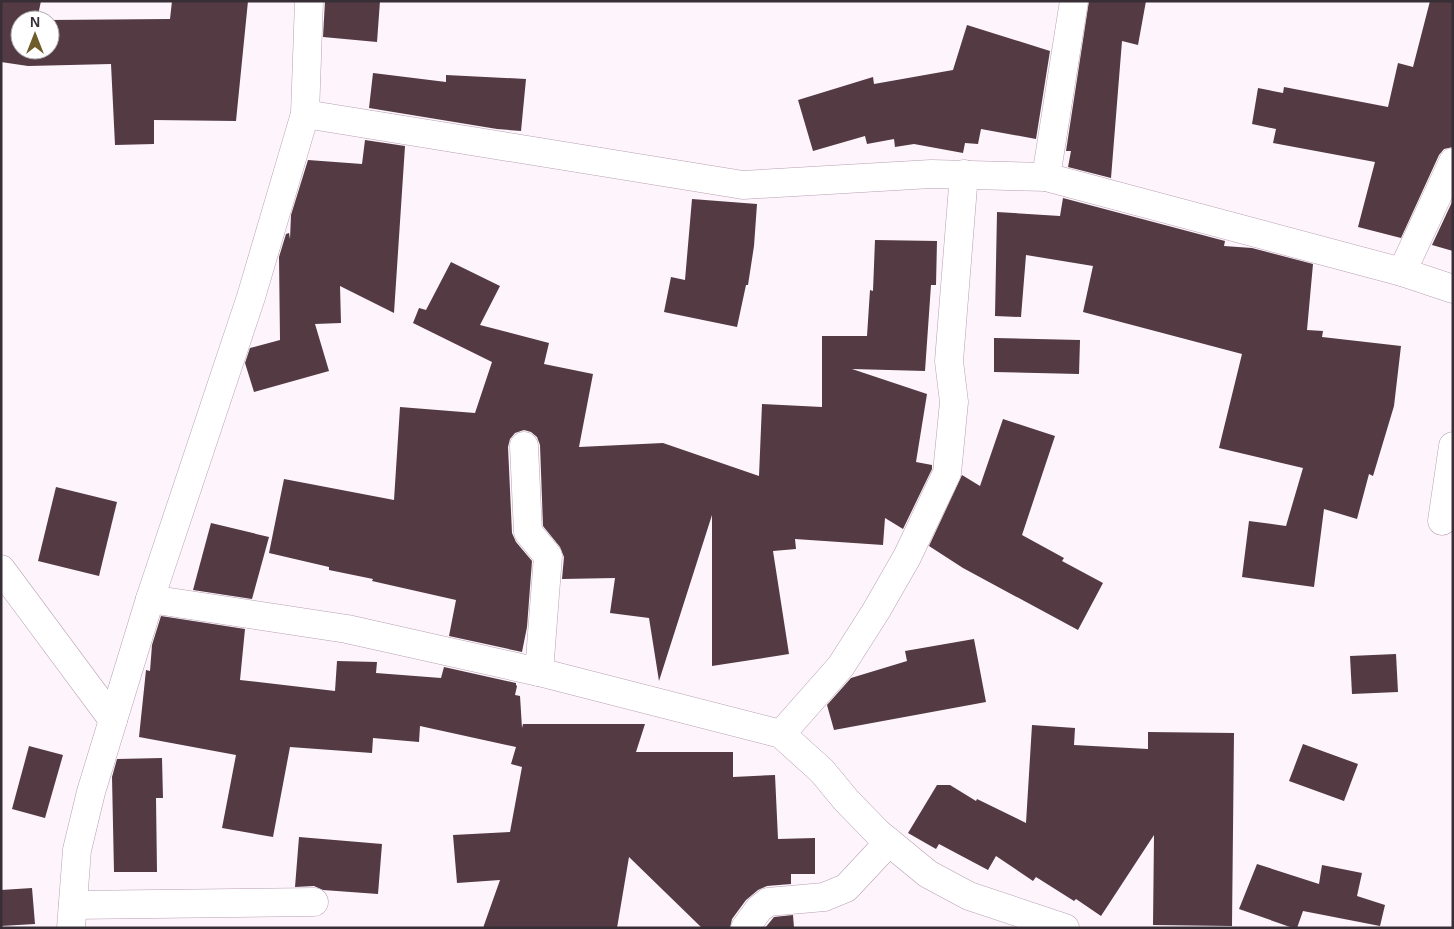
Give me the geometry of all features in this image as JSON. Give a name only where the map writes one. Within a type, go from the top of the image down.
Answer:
[{"type":"street","points":[[310,1],[305,114],[251,297],[150,599],[91,792],[77,850],[72,916],[314,902]]},
{"type":"street","points":[[1046,177],[1074,1]]},
{"type":"street","points":[[305,114],[743,185],[931,174],[1046,177],[1402,272],[1453,289]]},
{"type":"street","points":[[1402,272],[1453,162]]},
{"type":"street","points":[[781,734],[841,666],[907,557],[947,474],[954,402],[949,361],[964,174]]},
{"type":"street","points":[[524,446],[528,532],[548,556],[538,672]]},
{"type":"street","points":[[1442,521],[1453,446]]},
{"type":"street","points":[[1,569],[113,720]]},
{"type":"street","points":[[150,599],[347,629],[538,672],[781,734],[822,771],[846,800],[878,833],[928,874],[969,896],[1065,928]]},
{"type":"street","points":[[745,928],[759,909],[768,902],[824,897],[846,888],[889,842]]},
{"type":"building","points":[[1,1],[41,1],[39,10],[10,10],[10,60],[60,60],[60,20],[170,19],[172,1],[248,1],[236,121],[154,120],[154,144],[115,145],[111,64],[28,66],[1,62]]},
{"type":"building","points":[[325,1],[380,1],[377,42],[323,37]]},
{"type":"building","points":[[1089,1],[1146,1],[1138,45],[1122,41],[1111,178],[1068,167],[1071,151],[1066,151]]},
{"type":"building","points":[[1430,1],[1453,1],[1453,147],[1444,149],[1439,155],[1401,238],[1358,227],[1375,162],[1273,143],[1276,129],[1252,124],[1258,88],[1283,93],[1284,87],[1388,107],[1398,63],[1413,67]]},
{"type":"building","points":[[967,25],[1050,51],[1036,139],[981,129],[978,144],[965,143],[963,153],[914,144],[895,147],[894,139],[867,144],[865,136],[813,151],[798,100],[873,77],[874,84],[953,70]]},
{"type":"building","points":[[373,73],[446,82],[446,75],[526,79],[521,131],[497,129],[369,108]]},
{"type":"building","points":[[365,140],[405,146],[394,313],[340,286],[341,323],[315,324],[329,371],[254,392],[245,363],[250,348],[280,340],[279,257],[286,234],[289,233],[290,239],[291,215],[308,160],[362,164]]},
{"type":"building","points":[[1063,198],[1225,241],[1224,246],[1252,248],[1313,264],[1307,330],[1323,331],[1322,337],[1401,346],[1394,406],[1373,476],[1369,474],[1357,519],[1324,509],[1314,587],[1242,577],[1249,521],[1286,526],[1303,468],[1219,448],[1242,354],[1083,312],[1093,266],[1026,255],[1021,317],[995,316],[997,212],[1060,216]]},
{"type":"building","points":[[692,199],[757,204],[754,246],[748,285],[746,285],[737,327],[664,312],[671,277],[685,280]]},
{"type":"building","points":[[1453,200],[1453,251],[1432,245]]},
{"type":"building","points":[[875,240],[937,241],[936,285],[931,285],[925,371],[852,369],[927,394],[916,462],[932,465],[932,469],[903,529],[885,518],[883,545],[795,539],[796,549],[773,551],[789,654],[712,666],[712,515],[659,681],[649,618],[610,613],[615,578],[562,579],[564,557],[560,547],[543,526],[540,445],[537,437],[531,432],[524,430],[515,433],[510,439],[508,447],[512,533],[516,542],[532,561],[527,627],[522,652],[449,636],[456,600],[372,581],[373,579],[329,570],[329,567],[269,553],[284,479],[394,500],[400,407],[475,413],[492,362],[413,323],[419,308],[426,310],[451,262],[500,286],[480,325],[549,343],[544,364],[593,374],[579,447],[663,443],[759,476],[762,404],[822,407],[822,336],[867,336],[870,290],[873,291]]},
{"type":"building","points":[[994,338],[1080,340],[1079,374],[994,372]]},
{"type":"building","points":[[1003,419],[1055,436],[1022,535],[1064,558],[1062,561],[1103,583],[1078,630],[963,568],[929,546],[962,475],[980,486]]},
{"type":"building","points":[[56,487],[117,502],[99,576],[38,561]]},
{"type":"building","points":[[211,523],[269,537],[252,599],[193,590]]},
{"type":"building","points":[[161,616],[245,629],[240,680],[335,691],[337,661],[377,662],[376,673],[441,678],[444,667],[516,683],[515,695],[520,696],[522,728],[523,724],[645,724],[636,752],[733,752],[733,777],[775,775],[778,839],[815,838],[815,874],[791,874],[791,884],[767,886],[758,890],[746,900],[732,919],[730,928],[702,928],[629,857],[617,928],[483,928],[500,880],[457,883],[453,835],[510,832],[522,767],[511,764],[516,747],[420,726],[419,742],[373,738],[372,753],[290,747],[273,837],[222,828],[236,755],[139,737],[146,670],[150,671],[152,645]]},
{"type":"building","points":[[974,639],[986,702],[834,730],[827,705],[851,678],[907,661],[905,651]]},
{"type":"building","points":[[1396,654],[1398,692],[1352,694],[1350,656]]},
{"type":"building","points":[[1032,725],[1075,728],[1074,745],[1148,749],[1148,732],[1234,733],[1232,926],[1153,925],[1154,835],[1101,916],[1076,899],[1074,901],[1036,877],[1033,881],[996,856],[988,870],[939,844],[936,849],[908,833],[937,785],[950,785],[976,801],[977,799],[1026,823]]},
{"type":"building","points":[[1303,744],[1358,764],[1344,801],[1289,781]]},
{"type":"building","points":[[29,746],[63,755],[45,818],[12,809]]},
{"type":"building","points":[[162,758],[163,798],[156,798],[157,872],[114,872],[112,777],[117,759]]},
{"type":"building","points":[[299,837],[382,844],[378,894],[323,890],[314,886],[295,887]]},
{"type":"building","points":[[1257,864],[1319,884],[1322,865],[1362,873],[1357,896],[1385,905],[1380,926],[1303,911],[1297,928],[1293,928],[1239,909]]},
{"type":"building","points":[[32,888],[35,924],[1,926],[1,890]]},
{"type":"building","points":[[793,915],[794,928],[765,928],[774,917]]}]
